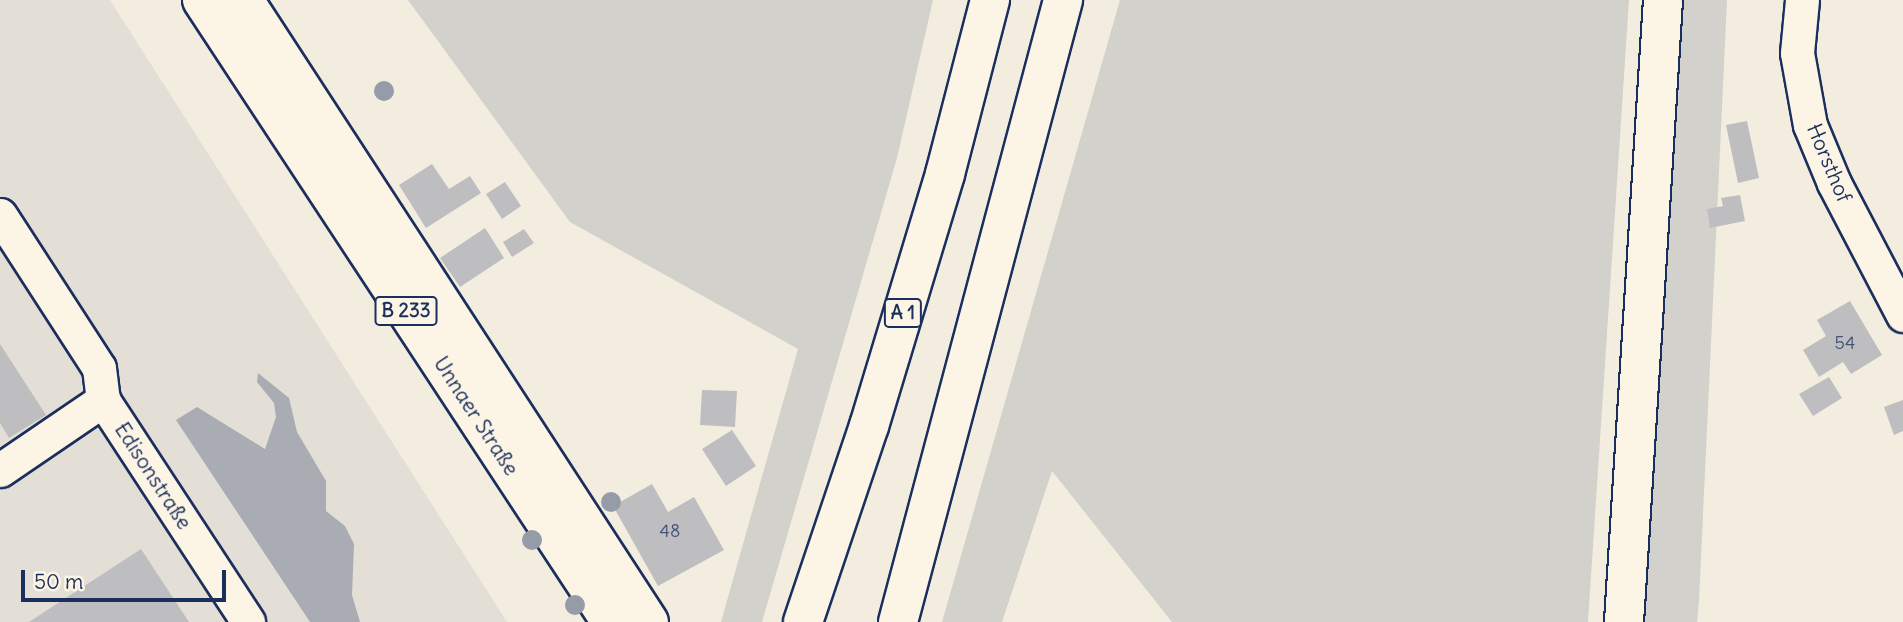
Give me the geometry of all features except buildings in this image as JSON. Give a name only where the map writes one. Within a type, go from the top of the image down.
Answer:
[{"type":"main road","name":"Unnaer Straße","points":[[202,0],[611,622]]},
{"type":"main road","name":"Unnaer Straße","points":[[244,0],[649,622]]},
{"type":"main road","name":"A 1","points":[[803,622],[941,187],[990,0]]},
{"type":"main road","points":[[898,622],[1063,0]]},
{"type":"main road","points":[[1606,622],[1642,0]]},
{"type":"main road","points":[[1624,622],[1663,0]]},
{"type":"street","name":"Horsthof","points":[[1802,0],[1797,53],[1810,125],[1834,183],[1903,315]]},
{"type":"street","name":"Edisonstraße","points":[[0,215],[99,368],[103,400],[248,622]]},
{"type":"street","name":"Edisonstraße","points":[[0,470],[103,400]]},
{"type":"shaded area","points":[[0,0],[110,0],[507,622],[0,622]]},
{"type":"shaded area","points":[[408,0],[933,0],[897,158],[762,622],[721,622],[798,349],[570,222]]},
{"type":"shaded area","points":[[1120,0],[1629,0],[1588,622],[1172,622],[1052,471],[1002,622],[942,622]]},
{"type":"shaded area","points":[[1677,0],[1727,0],[1699,601],[1697,622],[1640,622]]},
{"type":"shaded area","points":[[258,373],[289,398],[297,432],[326,481],[326,511],[345,526],[354,544],[352,595],[360,622],[310,622],[176,420],[197,407],[265,449],[276,417],[274,403],[257,382]]}]
